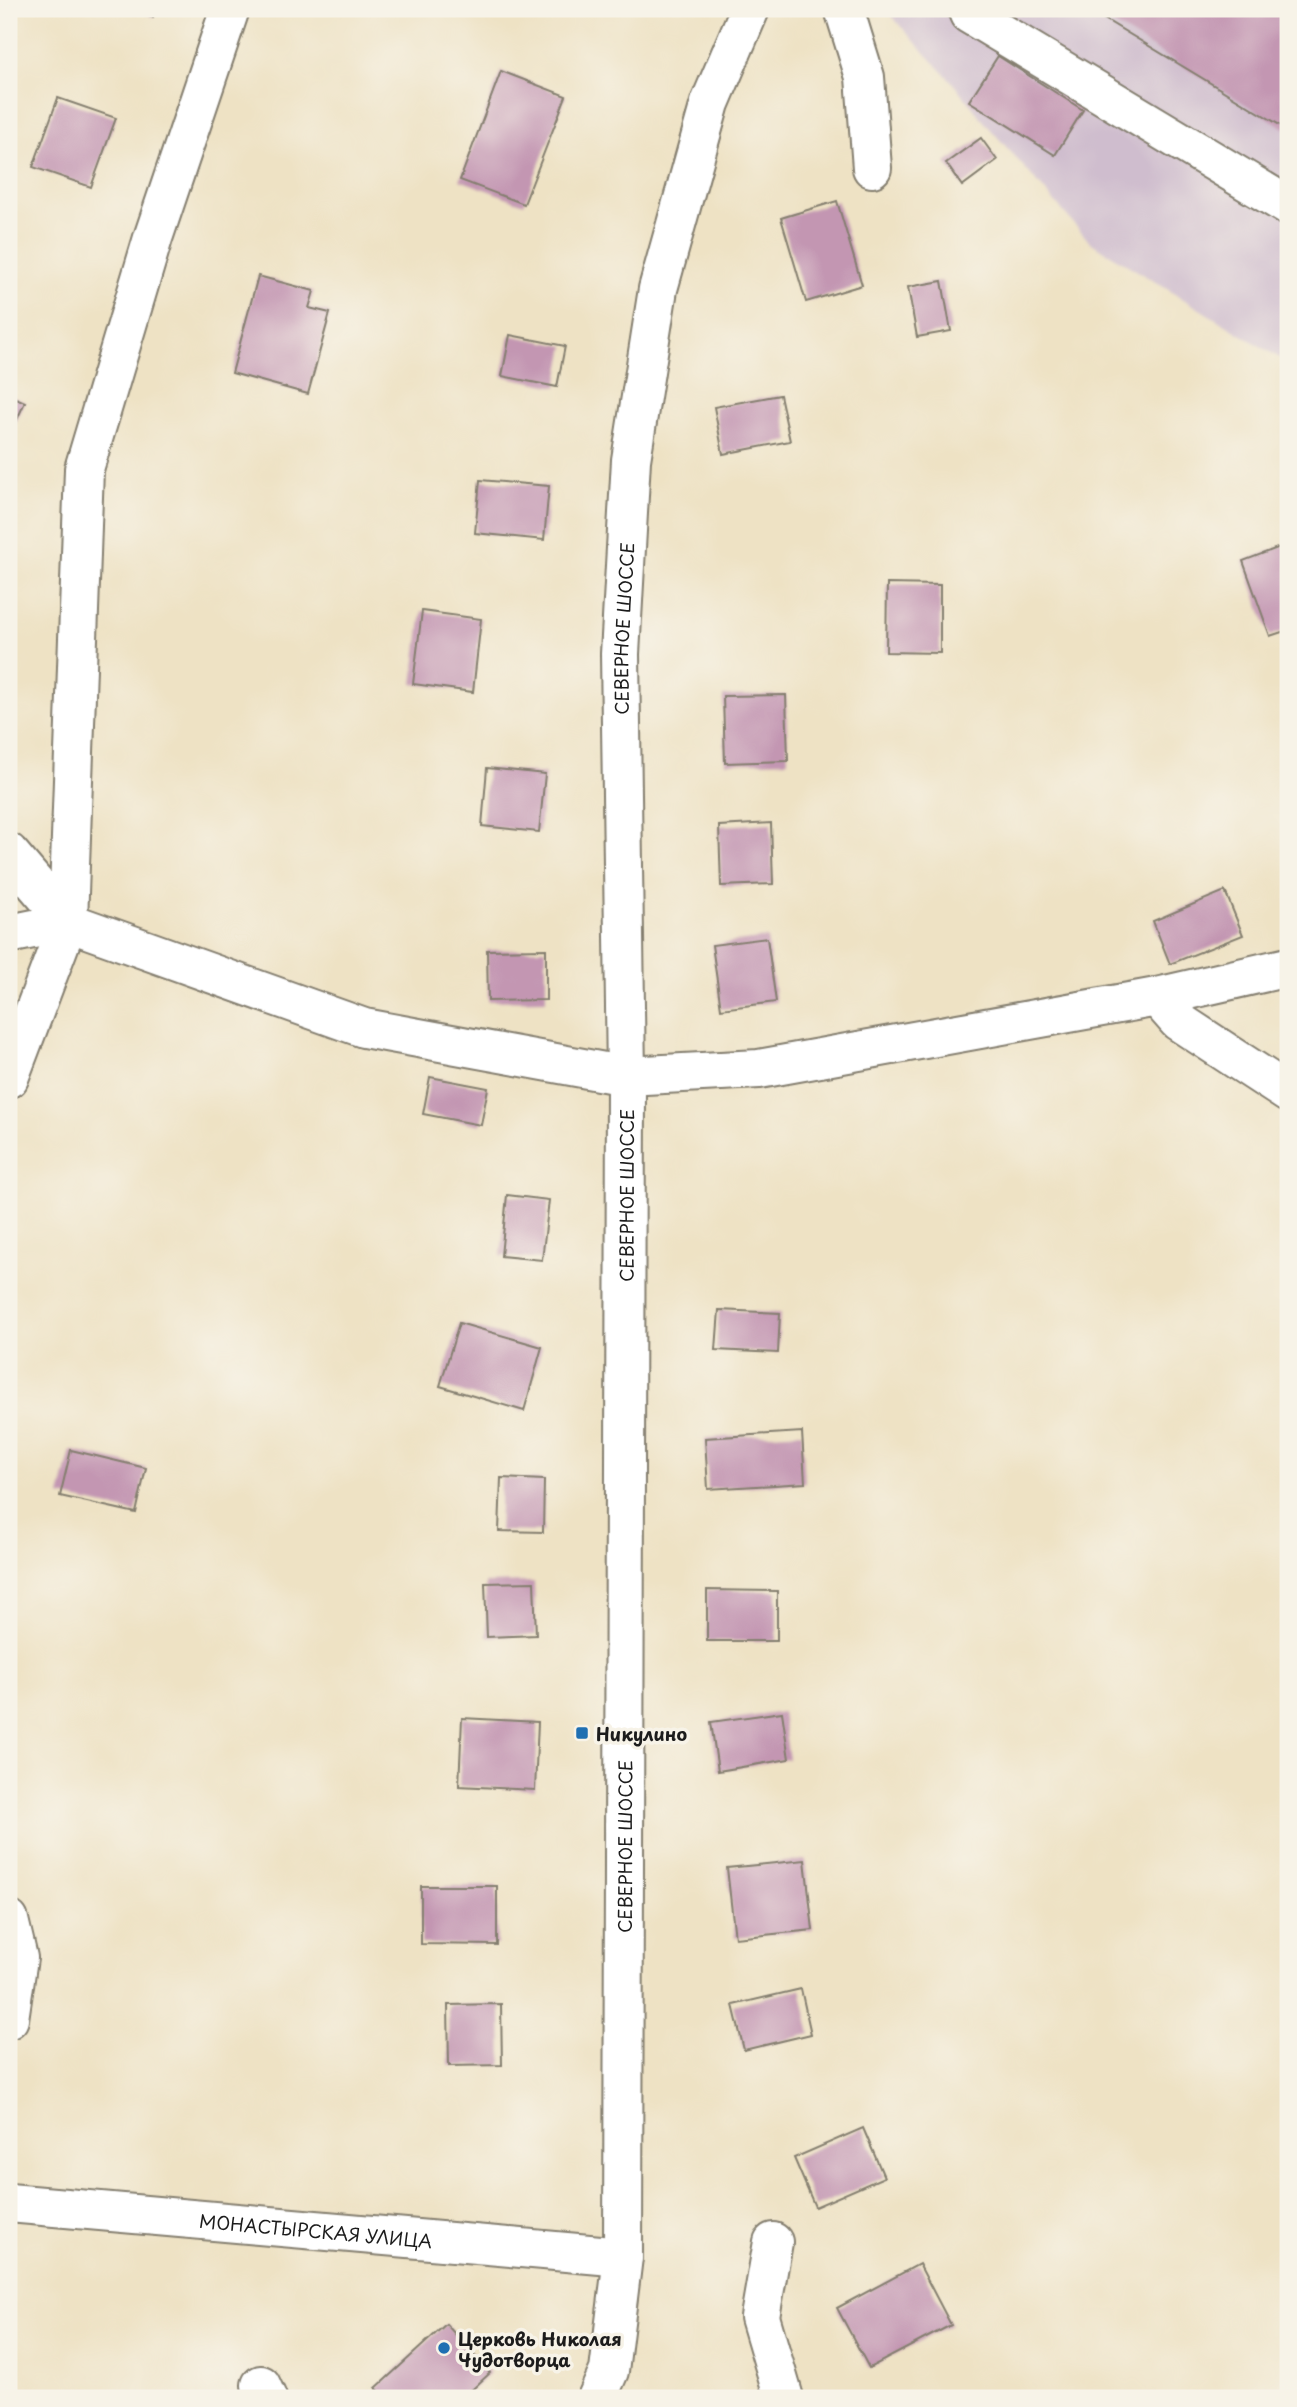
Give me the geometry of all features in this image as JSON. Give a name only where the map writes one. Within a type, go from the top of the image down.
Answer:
[{"type":"street","points":[[9,1078],[68,922],[84,470],[152,238],[230,9]]},
{"type":"street","name":"СЕВЕРНОЕ ШОССЕ","points":[[597,2398],[609,2371],[624,2257],[626,1076],[620,654],[631,460],[658,289],[710,103],[750,9]]},
{"type":"street","points":[[844,9],[865,77],[872,168]]},
{"type":"street","points":[[967,9],[969,13],[1288,206]]},
{"type":"street","points":[[9,853],[68,922],[364,1028],[626,1076],[760,1069],[1157,997],[1288,967]]},
{"type":"street","points":[[9,934],[68,922]]},
{"type":"street","points":[[1157,997],[1178,1021],[1288,1093]]},
{"type":"street","points":[[9,1920],[18,1958],[9,2019]]},
{"type":"street","name":"МОНАСТЫРСКАЯ УЛИЦА","points":[[9,2203],[624,2257]]},
{"type":"street","points":[[773,2242],[760,2317],[784,2398]]},
{"type":"shaded area","points":[[885,9],[1288,9],[1288,363],[1090,242],[954,84]]},
{"type":"building","points":[[136,9],[157,9],[153,17]]},
{"type":"building","points":[[1088,9],[1288,9],[1288,130]]},
{"type":"building","points":[[998,56],[1083,110],[1055,155],[969,101]]},
{"type":"building","points":[[501,71],[566,96],[524,204],[460,180]]},
{"type":"building","points":[[58,98],[116,118],[91,187],[33,167]]},
{"type":"building","points":[[981,138],[997,160],[962,186],[946,163]]},
{"type":"building","points":[[837,201],[862,285],[806,302],[781,218]]},
{"type":"building","points":[[258,276],[314,291],[309,308],[330,313],[308,394],[232,373]]},
{"type":"building","points":[[942,281],[951,331],[917,337],[908,287]]},
{"type":"building","points":[[510,335],[565,346],[557,387],[502,376]]},
{"type":"building","points":[[9,395],[25,402],[9,437]]},
{"type":"building","points":[[780,395],[790,441],[723,454],[714,407]]},
{"type":"building","points":[[480,480],[549,486],[544,540],[475,533]]},
{"type":"building","points":[[1288,544],[1288,630],[1270,636],[1243,561]]},
{"type":"building","points":[[887,584],[940,585],[940,653],[886,652]]},
{"type":"building","points":[[422,611],[481,619],[473,692],[413,684]]},
{"type":"building","points":[[786,695],[788,761],[725,763],[723,696]]},
{"type":"building","points":[[487,768],[545,774],[539,832],[482,826]]},
{"type":"building","points":[[771,823],[773,884],[721,886],[719,826]]},
{"type":"building","points":[[1225,891],[1243,935],[1170,964],[1153,921]]},
{"type":"building","points":[[767,938],[776,1002],[721,1009],[712,945]]},
{"type":"building","points":[[546,949],[546,1000],[488,1001],[487,950]]},
{"type":"building","points":[[430,1077],[488,1088],[481,1125],[423,1114]]},
{"type":"building","points":[[507,1195],[549,1200],[542,1260],[501,1256]]},
{"type":"building","points":[[719,1310],[780,1313],[778,1353],[716,1350]]},
{"type":"building","points":[[459,1323],[542,1347],[524,1411],[440,1386]]},
{"type":"building","points":[[802,1432],[805,1483],[708,1489],[705,1438]]},
{"type":"building","points":[[71,1450],[146,1468],[136,1513],[60,1496]]},
{"type":"building","points":[[501,1478],[544,1480],[543,1532],[499,1531]]},
{"type":"building","points":[[534,1582],[536,1635],[487,1637],[485,1583]]},
{"type":"building","points":[[707,1590],[777,1591],[777,1641],[707,1641]]},
{"type":"building","points":[[782,1712],[789,1759],[718,1771],[711,1722]]},
{"type":"building","points":[[462,1718],[538,1722],[535,1790],[459,1786]]},
{"type":"building","points":[[805,1860],[813,1930],[735,1938],[727,1868]]},
{"type":"building","points":[[421,1886],[497,1886],[497,1945],[421,1944]]},
{"type":"building","points":[[801,1989],[811,2034],[744,2050],[733,2005]]},
{"type":"building","points":[[501,2004],[502,2065],[449,2066],[448,2005]]},
{"type":"building","points":[[863,2128],[884,2177],[815,2207],[794,2158]]},
{"type":"building","points":[[919,2264],[951,2325],[869,2368],[837,2308]]},
{"type":"building","name":"Церковь Николая Чудотворца","points":[[446,2324],[490,2373],[463,2398],[386,2398],[376,2388]]},
{"type":"place","name":"Никулино","points":[[582,1733]]},
{"type":"place","name":"Церковь Николая Чудотворца","points":[[444,2348]]}]
